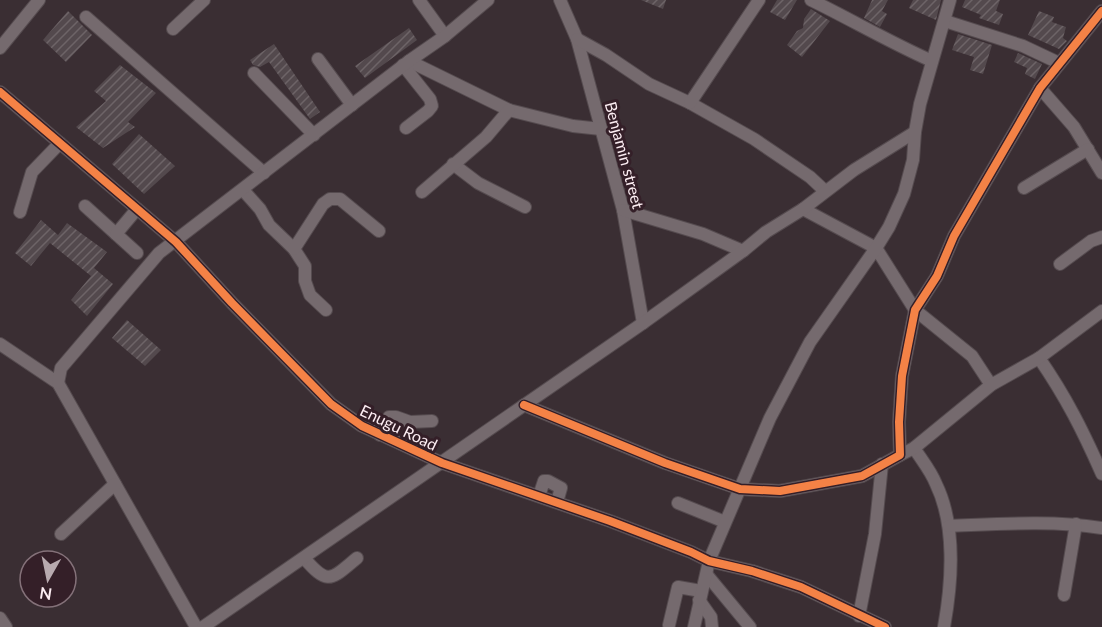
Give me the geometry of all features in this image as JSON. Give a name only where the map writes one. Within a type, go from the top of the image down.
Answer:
[{"type":"street","points":[[0,48],[39,0]]},
{"type":"street","points":[[173,29],[204,0]]},
{"type":"street","points":[[419,0],[445,36]]},
{"type":"street","points":[[58,383],[61,368],[159,253],[406,63],[445,36],[488,0]]},
{"type":"street","name":"Benjamin street","points":[[560,0],[577,39],[623,210],[643,323]]},
{"type":"street","points":[[690,103],[759,0]]},
{"type":"street","points":[[811,0],[889,42],[932,61]]},
{"type":"street","points":[[693,627],[709,561],[770,418],[810,342],[876,248],[904,194],[913,160],[915,132],[950,0]]},
{"type":"street","points":[[900,455],[898,422],[902,376],[915,310],[937,276],[954,236],[1040,88],[1102,11]]},
{"type":"street","points":[[86,17],[264,174]]},
{"type":"street","points":[[945,21],[1023,46],[1059,63]]},
{"type":"street","points":[[577,39],[606,55],[649,84],[690,103],[754,139],[810,177],[825,191]]},
{"type":"street","points":[[318,59],[352,105]]},
{"type":"street","points":[[406,63],[509,110],[573,126],[601,129]]},
{"type":"street","points":[[406,63],[430,99],[432,106],[406,128]]},
{"type":"street","points":[[254,73],[314,135]]},
{"type":"street","points":[[1040,88],[1074,127],[1102,173]]},
{"type":"street","name":"Enugu Road","points":[[0,92],[176,242],[232,303],[332,404],[362,426],[442,463],[557,502],[691,552],[709,561],[752,571],[801,587],[885,627]]},
{"type":"street","points":[[422,192],[486,137],[509,110]]},
{"type":"street","points":[[203,627],[643,323],[766,232],[915,132]]},
{"type":"street","points":[[20,212],[32,172],[60,143]]},
{"type":"street","points":[[1024,188],[1088,149]]},
{"type":"street","points":[[453,165],[478,183],[525,207]]},
{"type":"street","points":[[243,190],[260,209],[269,225],[294,249],[304,267],[304,281],[310,295],[326,310]]},
{"type":"street","points":[[294,249],[323,204],[330,199],[340,199],[379,231]]},
{"type":"street","points":[[85,206],[138,253]]},
{"type":"street","points":[[116,234],[137,209]]},
{"type":"street","points":[[802,209],[876,248],[915,310],[972,356],[991,385]]},
{"type":"street","points":[[623,210],[703,234],[743,251]]},
{"type":"street","points":[[1060,264],[1091,241],[1102,237]]},
{"type":"street","points":[[525,405],[665,463],[740,489],[780,491],[815,486],[862,476],[914,448],[991,385],[1039,358],[1102,311]]},
{"type":"street","points":[[0,344],[58,383],[196,627]]},
{"type":"street","points":[[1039,358],[1063,393],[1082,427],[1102,474]]},
{"type":"street","points":[[380,435],[389,417],[410,422],[432,421]]},
{"type":"street","points":[[914,448],[937,484],[949,526],[951,566],[944,627]]},
{"type":"street","points":[[859,616],[875,534],[882,464]]},
{"type":"street","points":[[539,496],[544,481],[548,481],[561,488],[557,502]]},
{"type":"street","points":[[61,534],[115,484]]},
{"type":"street","points":[[678,503],[724,522]]},
{"type":"street","points":[[949,526],[1020,523],[1076,524],[1102,528]]},
{"type":"street","points":[[1064,595],[1076,524]]},
{"type":"street","points":[[304,558],[325,577],[333,577],[357,558]]},
{"type":"street","points":[[707,575],[750,627]]},
{"type":"street","points":[[669,625],[678,587],[700,596],[711,617],[712,627]]},
{"type":"street","points":[[0,618],[6,627]]},
{"type":"building","points":[[641,0],[666,0],[663,9]]},
{"type":"building","points":[[777,0],[797,0],[785,20],[770,12]]},
{"type":"building","points":[[872,0],[888,0],[882,11],[887,14],[880,27],[864,18]]},
{"type":"building","points":[[913,0],[941,0],[936,20],[909,8]]},
{"type":"building","points":[[965,0],[1000,0],[996,11],[1003,14],[999,25],[979,18],[981,15],[962,7]]},
{"type":"building","points":[[811,9],[830,21],[802,57],[787,45],[797,31],[803,28],[804,19]]},
{"type":"building","points":[[68,11],[92,35],[66,62],[43,40]]},
{"type":"building","points":[[1039,11],[1054,17],[1052,22],[1066,27],[1063,38],[1067,41],[1059,49],[1028,35]]},
{"type":"building","points":[[409,28],[417,40],[365,78],[355,66]]},
{"type":"building","points":[[958,34],[992,45],[983,74],[970,70],[974,57],[952,50]]},
{"type":"building","points":[[274,44],[320,112],[310,119],[269,62],[260,67],[253,65],[250,60]]},
{"type":"building","points":[[1018,53],[1042,64],[1035,79],[1025,74],[1027,68],[1014,62]]},
{"type":"building","points":[[120,65],[156,93],[128,122],[135,127],[103,148],[76,127],[106,101],[94,91]]},
{"type":"building","points":[[139,134],[175,166],[144,194],[112,164]]},
{"type":"building","points":[[41,220],[58,235],[67,223],[107,252],[94,268],[113,284],[87,316],[71,300],[91,276],[50,243],[31,266],[15,253]]},
{"type":"building","points":[[127,320],[161,350],[145,366],[112,338]]},
{"type":"cycle path","points":[[524,405],[665,463],[740,489],[780,491],[862,476],[900,455],[899,422],[902,376],[915,310],[937,276],[954,236],[1040,88],[1102,11]]},
{"type":"cycle path","points":[[0,92],[176,242],[331,404],[362,426],[442,463],[610,521],[709,561],[752,571],[801,587],[885,627]]}]
